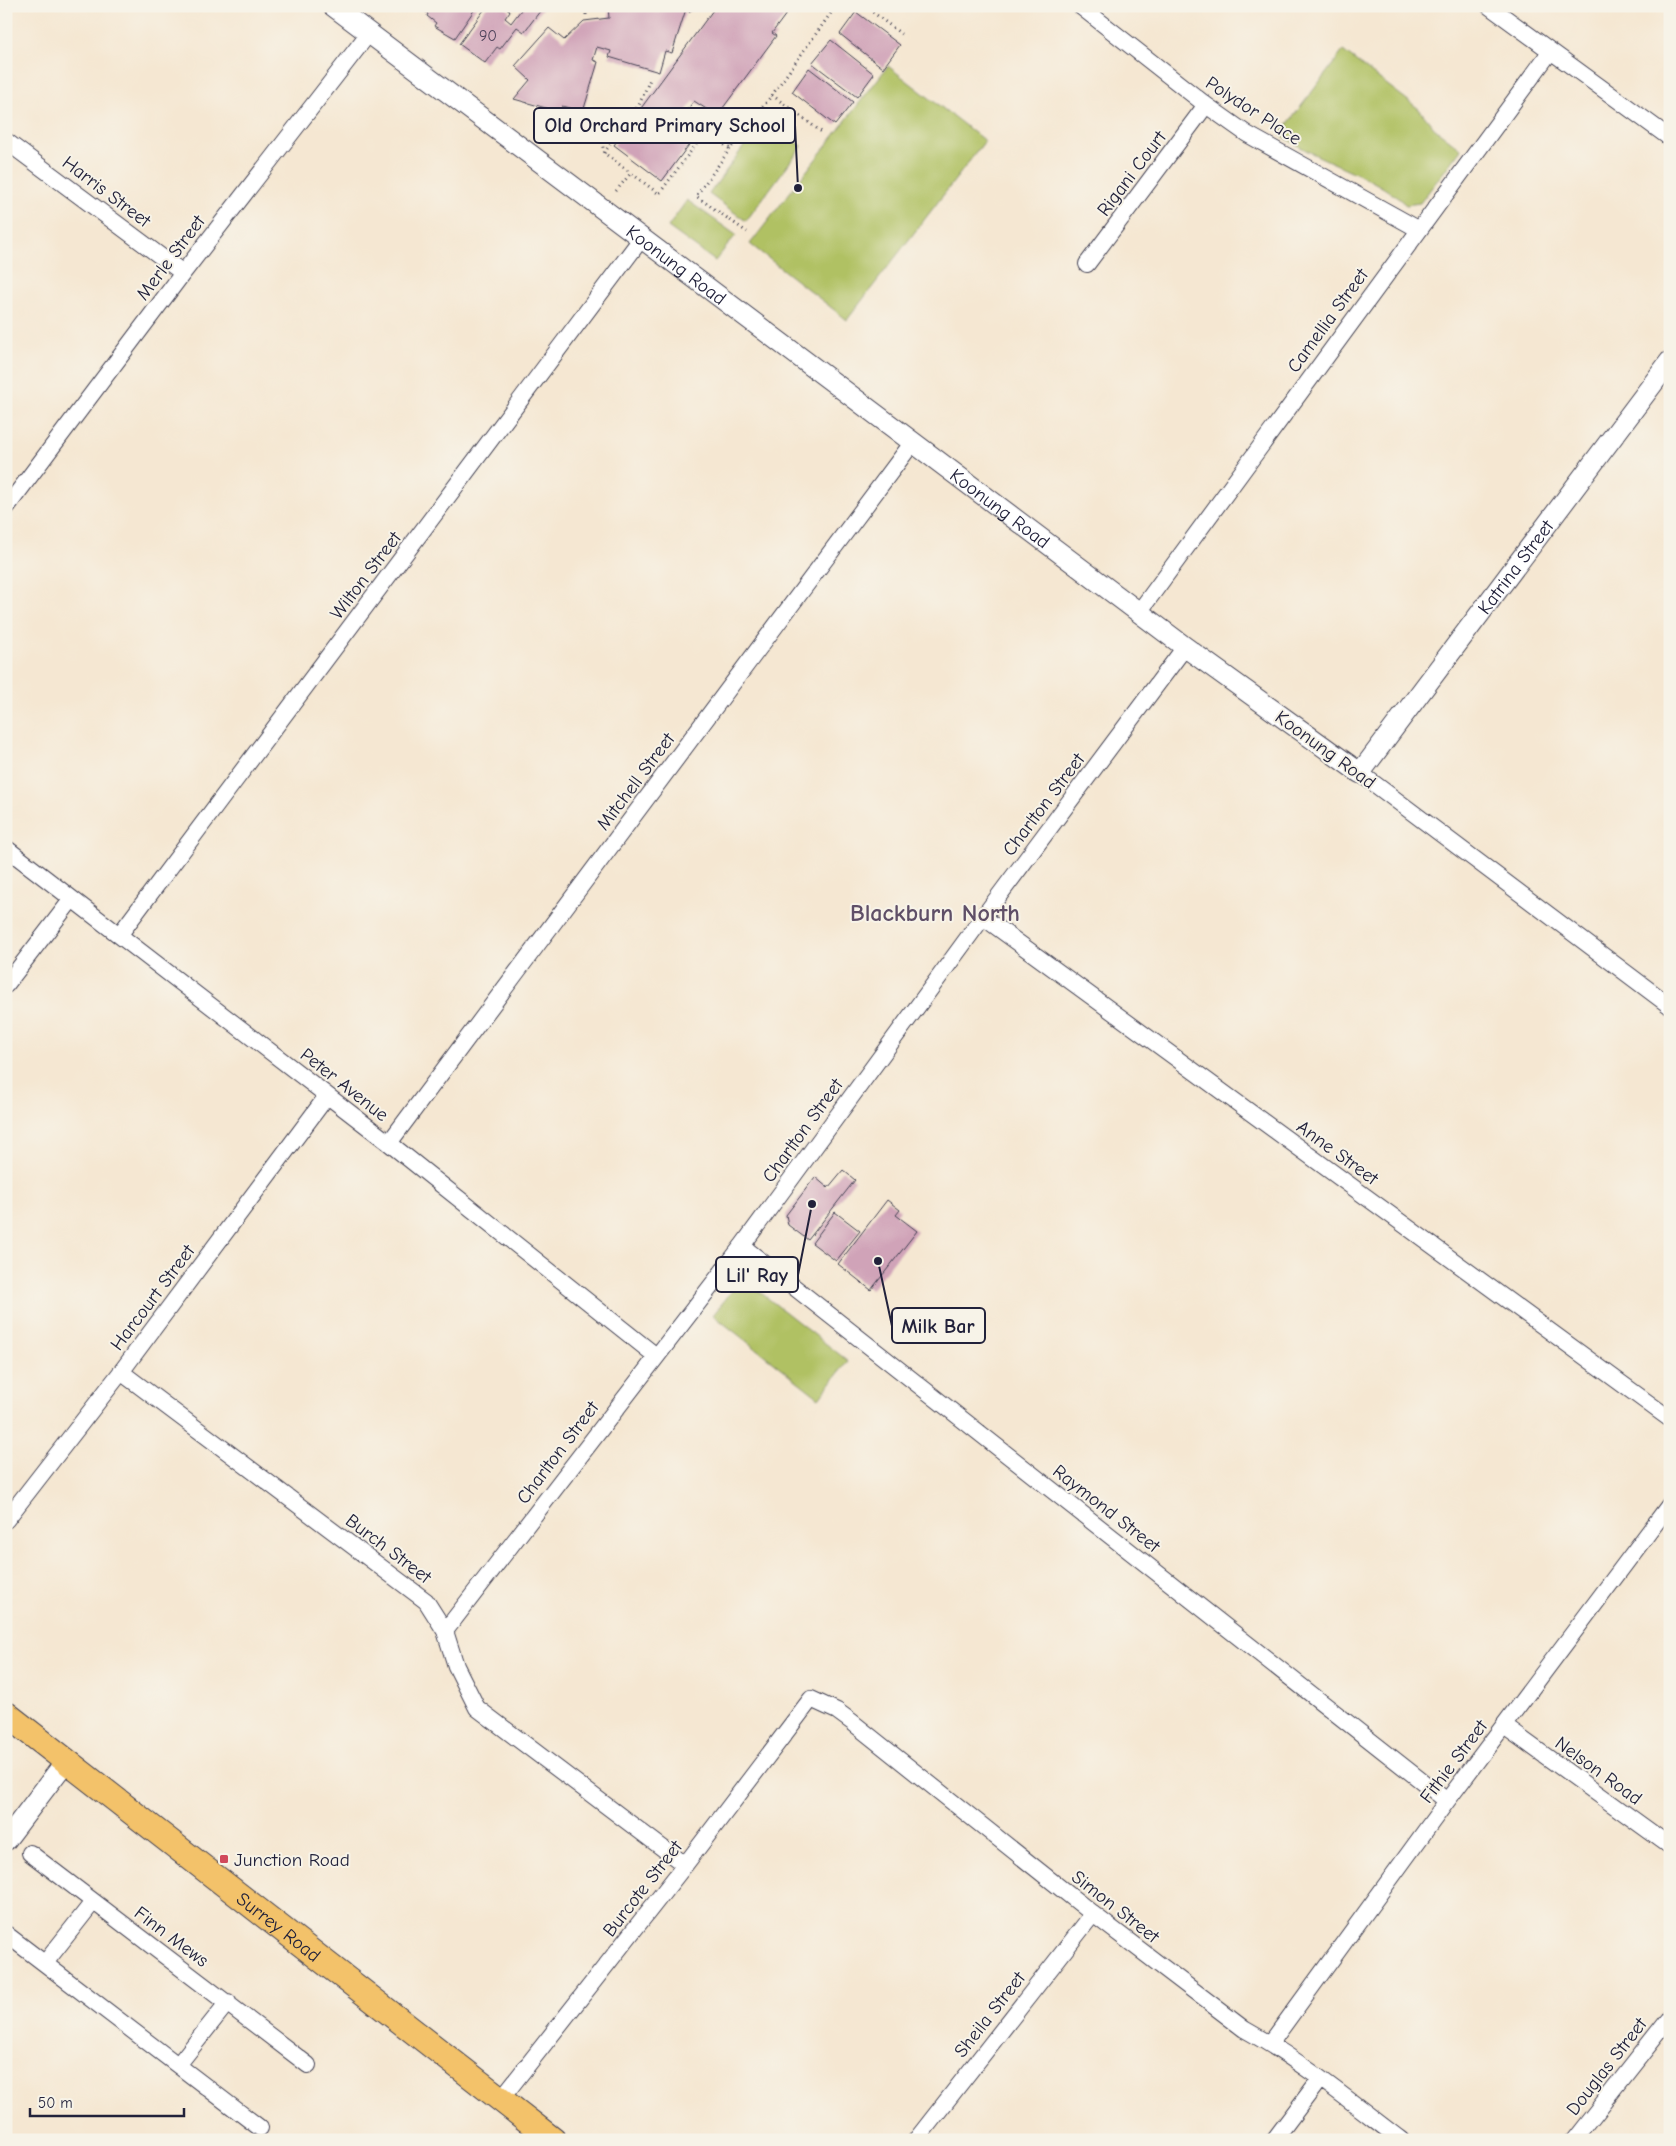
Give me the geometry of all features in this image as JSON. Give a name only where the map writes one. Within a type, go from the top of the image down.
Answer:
[{"type":"main road","name":"Surrey Road","points":[[6,1714],[553,2140]]},
{"type":"street","name":"Koonung Road","points":[[333,6],[1185,647],[1360,773],[1670,1006]]},
{"type":"street","name":"Polydor Place","points":[[1080,6],[1206,106],[1247,134],[1418,229]]},
{"type":"street","points":[[1489,6],[1670,138]]},
{"type":"street","name":"Merle Street","points":[[6,508],[183,273],[369,33]]},
{"type":"street","name":"Camellia Street","points":[[1139,612],[1418,229],[1550,52]]},
{"type":"street","name":"Rigani Court","points":[[1087,264],[1206,106]]},
{"type":"street","name":"Harris Street","points":[[6,141],[183,273]]},
{"type":"street","name":"Wilton Street","points":[[120,934],[641,239]]},
{"type":"street","name":"Katrina Street","points":[[1360,773],[1670,361]]},
{"type":"street","name":"Mitchell Street","points":[[389,1143],[913,442]]},
{"type":"street","name":"Charlton Street","points":[[445,1631],[742,1246],[983,917],[1185,647]]},
{"type":"street","name":"Peter Avenue","points":[[6,848],[389,1143],[656,1356]]},
{"type":"street","points":[[6,985],[72,899]]},
{"type":"street","name":"Anne Street","points":[[983,917],[1670,1419]]},
{"type":"street","name":"Harcourt Street","points":[[6,1520],[121,1372],[327,1096]]},
{"type":"street","name":"Raymond Street","points":[[742,1246],[1446,1801]]},
{"type":"street","name":"Burch Street","points":[[121,1372],[426,1601],[445,1631],[456,1666],[477,1708],[685,1865]]},
{"type":"street","name":"Fithie Street","points":[[1270,2044],[1446,1801],[1670,1504]]},
{"type":"street","name":"Burcote Street","points":[[501,2100],[685,1865],[811,1699]]},
{"type":"street","name":"Simon Street","points":[[811,1699],[837,1711],[852,1722],[1093,1914],[1244,2029],[1270,2044],[1320,2079],[1401,2140]]},
{"type":"street","name":"Nelson Road","points":[[1504,1726],[1670,1846]]},
{"type":"street","points":[[6,1840],[66,1761]]},
{"type":"street","name":"Finn Mews","points":[[30,1853],[228,2002],[308,2065]]},
{"type":"street","points":[[45,1963],[93,1902]]},
{"type":"street","name":"Sheila Street","points":[[916,2140],[1093,1914]]},
{"type":"street","points":[[6,1934],[260,2128]]},
{"type":"street","points":[[178,2065],[228,2002]]},
{"type":"street","name":"Douglas Street","points":[[1574,2140],[1670,2018]]},
{"type":"street","points":[[1274,2140],[1320,2079]]},
{"type":"path","points":[[586,6],[586,15]]},
{"type":"path","points":[[747,232],[696,196],[836,6]]},
{"type":"path","points":[[865,6],[901,34]]},
{"type":"path","points":[[604,154],[639,105],[651,77]]},
{"type":"path","points":[[772,95],[823,133]]},
{"type":"path","points":[[601,137],[604,154],[659,194],[706,131],[730,149]]},
{"type":"path","points":[[616,192],[631,173]]},
{"type":"green space","points":[[1343,51],[1419,109],[1434,128],[1461,149],[1420,203],[1406,205],[1377,184],[1311,153],[1280,134]]},
{"type":"green space","points":[[888,66],[985,141],[847,320],[750,244]]},
{"type":"green space","points":[[764,119],[802,146],[746,221],[709,194]]},
{"type":"green space","points":[[687,200],[736,235],[715,261],[668,227]]},
{"type":"green space","points":[[742,1278],[848,1361],[819,1398],[713,1315]]},
{"type":"building","points":[[428,6],[477,6],[455,38],[434,26],[436,23],[427,16],[428,14],[425,11]]},
{"type":"building","points":[[487,6],[504,6],[510,11],[505,18],[511,23],[524,6],[544,6],[524,32],[517,27],[500,49],[497,47],[485,63],[459,44]]},
{"type":"building","points":[[608,6],[696,6],[689,12],[686,9],[672,53],[665,51],[659,72],[609,57],[611,51],[597,47],[593,60],[598,62],[583,112],[562,106],[560,112],[514,99],[530,80],[515,66],[549,28],[564,40],[584,21],[609,18]]},
{"type":"building","points":[[716,6],[792,6],[772,33],[776,36],[717,116],[694,101],[682,116],[700,130],[662,181],[614,145]]},
{"type":"building","points":[[856,12],[900,45],[883,68],[840,34]]},
{"type":"building","points":[[831,40],[874,74],[857,97],[812,63]]},
{"type":"building","points":[[809,68],[853,102],[835,125],[792,92]]},
{"type":"building","points":[[843,1170],[855,1180],[808,1240],[788,1225],[786,1215],[815,1177],[828,1188]]},
{"type":"building","points":[[887,1200],[900,1210],[896,1215],[917,1231],[871,1290],[838,1264]]},
{"type":"building","points":[[835,1212],[860,1231],[836,1261],[812,1243]]},
{"type":"place","name":"Old Orchard Primary School","points":[[798,188]]},
{"type":"place","name":"Lil' Ray","points":[[812,1204]]},
{"type":"place","name":"Milk Bar","points":[[878,1261]]},
{"type":"place","name":"Junction Road","points":[[224,1859]]},
{"type":"district","name":"Blackburn North","points":[[935,913]]}]
